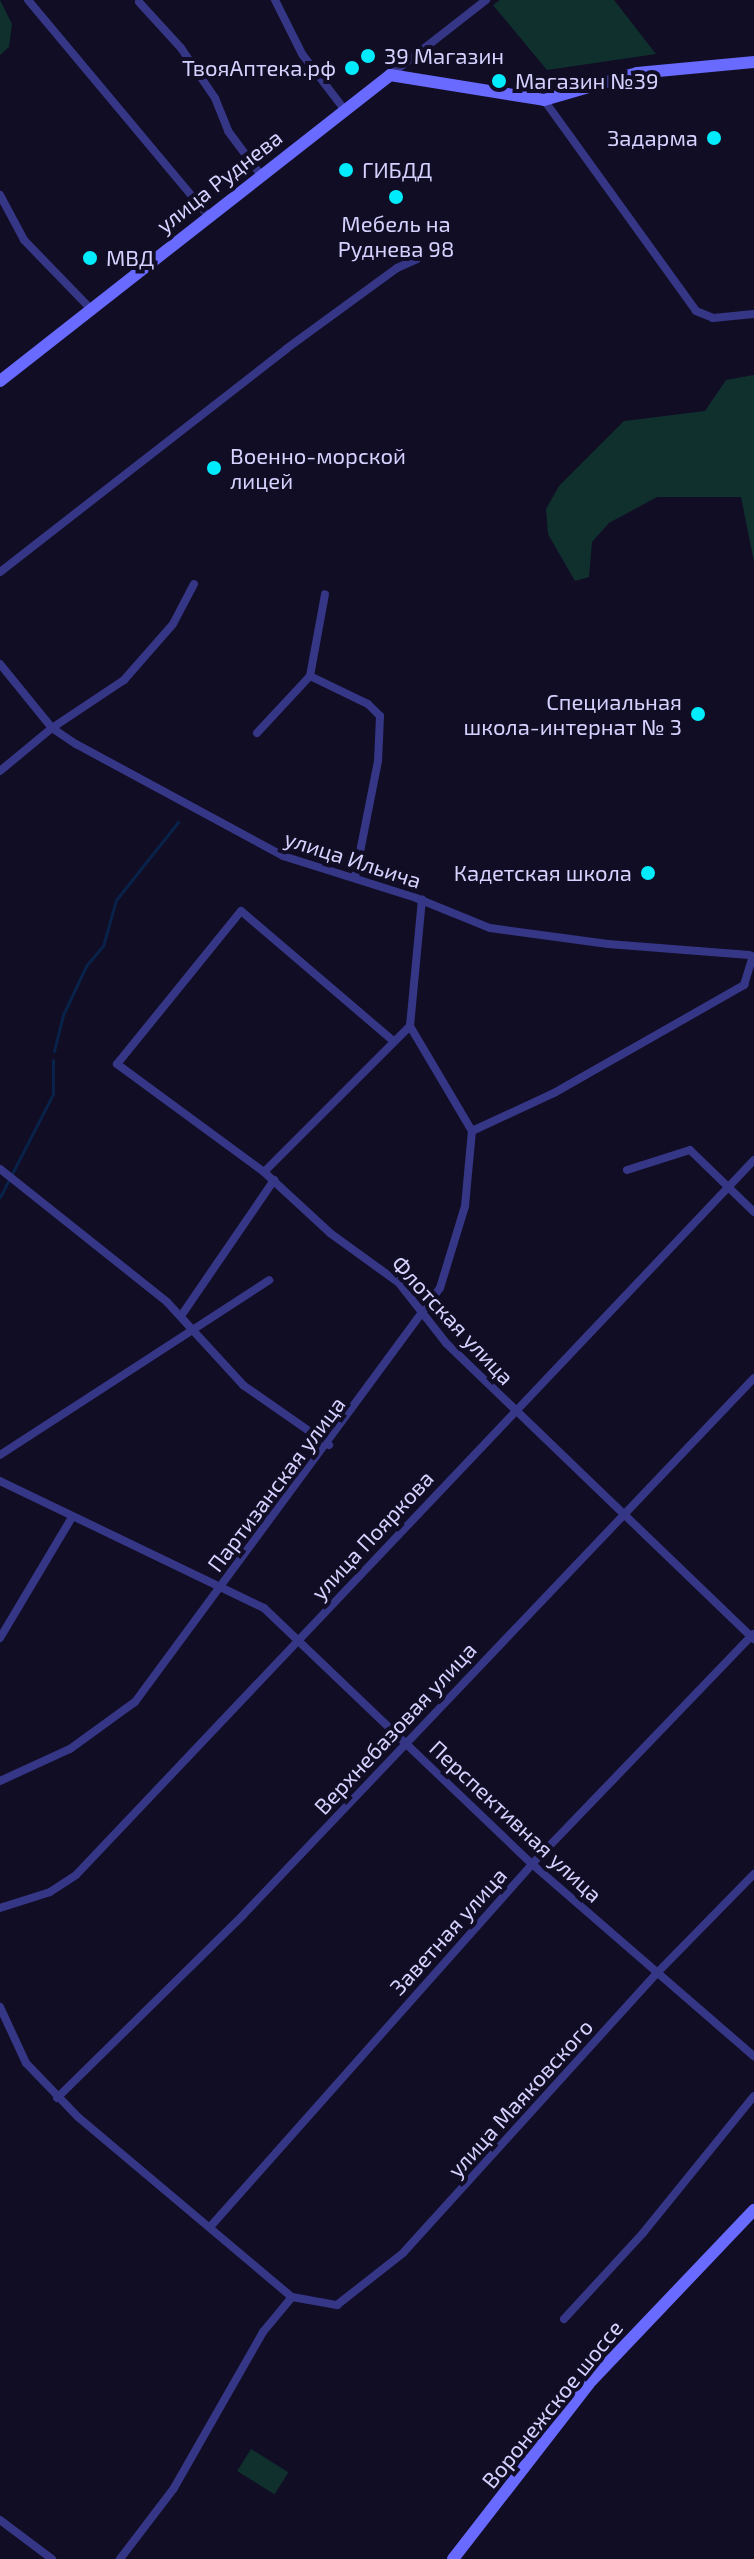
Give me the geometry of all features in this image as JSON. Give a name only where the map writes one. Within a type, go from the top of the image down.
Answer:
[{"type":"main road","points":[[390,75],[544,100],[637,73],[754,62]]},
{"type":"main road","name":"улица Руднева","points":[[0,381],[207,214],[390,75]]},
{"type":"main road","name":"Воронежское шоссе","points":[[453,2559],[592,2380],[754,2210]]},
{"type":"street","points":[[28,0],[207,214]]},
{"type":"street","points":[[275,0],[302,54],[344,109]]},
{"type":"street","points":[[390,75],[486,0]]},
{"type":"street","points":[[139,2],[181,48],[215,98],[228,131],[260,174]]},
{"type":"street","points":[[544,100],[696,311],[713,318],[754,314]]},
{"type":"street","points":[[0,195],[24,240],[90,308]]},
{"type":"street","points":[[0,572],[286,349],[397,268],[417,259]]},
{"type":"street","points":[[0,771],[52,728],[124,680],[160,642],[194,584]]},
{"type":"street","points":[[257,733],[310,676],[325,594]]},
{"type":"street","name":"улица Ильича","points":[[0,664],[52,728],[253,843],[515,933],[752,955]]},
{"type":"street","points":[[310,676],[368,704],[380,716],[378,761],[355,877]]},
{"type":"street","points":[[422,900],[410,1026],[472,1131],[554,1093],[744,985],[751,973],[752,955]]},
{"type":"street","name":"Флотская улица","points":[[391,1039],[241,911],[126,1048],[117,1064],[121,1071],[264,1172],[330,1233],[399,1283],[424,1316],[513,1410],[753,1636]]},
{"type":"street","points":[[264,1172],[391,1039],[410,1026]]},
{"type":"street","name":"Партизанская улица","points":[[0,1781],[70,1749],[127,1710],[424,1316],[440,1288],[460,1231],[472,1131]]},
{"type":"street","points":[[627,1170],[684,1149],[754,1212]]},
{"type":"street","name":"улица Пояркова","points":[[0,1908],[50,1892],[76,1875],[513,1410],[754,1160]]},
{"type":"street","points":[[1,1171],[123,1263],[181,1316],[188,1328],[243,1385],[329,1445]]},
{"type":"street","points":[[181,1316],[274,1180]]},
{"type":"street","points":[[0,1455],[188,1328],[254,1294],[269,1280]]},
{"type":"street","name":"Верхнебазовая улица","points":[[57,2098],[243,1915],[405,1741],[754,1378]]},
{"type":"street","name":"Перспективная улица","points":[[0,1481],[71,1519],[250,1598],[299,1640],[532,1864],[754,2056]]},
{"type":"street","points":[[0,1638],[71,1519]]},
{"type":"street","name":"Заветная улица","points":[[210,2227],[532,1864],[753,1636]]},
{"type":"street","name":"улица Маяковского","points":[[292,2297],[337,2305],[381,2274],[656,1974],[754,1874]]},
{"type":"street","points":[[0,2007],[18,2053],[57,2098],[292,2297],[263,2332],[174,2488],[120,2559]]},
{"type":"street","points":[[564,2319],[662,2211],[754,2096]]},
{"type":"street","points":[[0,2520],[52,2559]]},
{"type":"green space","points":[[0,0],[12,24],[9,47],[0,55]]},
{"type":"green space","points":[[500,0],[614,0],[656,54],[547,70],[493,5]]},
{"type":"green space","points":[[754,375],[754,562],[741,497],[657,497],[609,523],[592,542],[589,577],[575,581],[548,534],[546,509],[559,486],[624,421],[705,411],[726,380]]},
{"type":"green space","points":[[251,2449],[288,2472],[275,2494],[237,2471]]},
{"type":"waterway","points":[[54,1051],[63,1015],[86,966],[103,946],[116,900],[178,822]]},
{"type":"waterway","points":[[0,1197],[53,1094],[53,1060]]},
{"type":"place","name":"39 Магазин","points":[[368,56]]},
{"type":"place","name":"ТвояАптека.рф","points":[[352,68]]},
{"type":"place","name":"Магазин №39","points":[[499,81]]},
{"type":"place","name":"Задарма","points":[[714,138]]},
{"type":"place","name":"ГИБДД","points":[[346,170]]},
{"type":"place","name":"Мебель на Руднева 98","points":[[396,197]]},
{"type":"place","name":"МВД","points":[[90,258]]},
{"type":"place","name":"Военно-морской лицей","points":[[214,468]]},
{"type":"place","name":"Специальная школа-интернат № 3","points":[[698,714]]},
{"type":"place","name":"Кадетская школа","points":[[648,873]]}]
